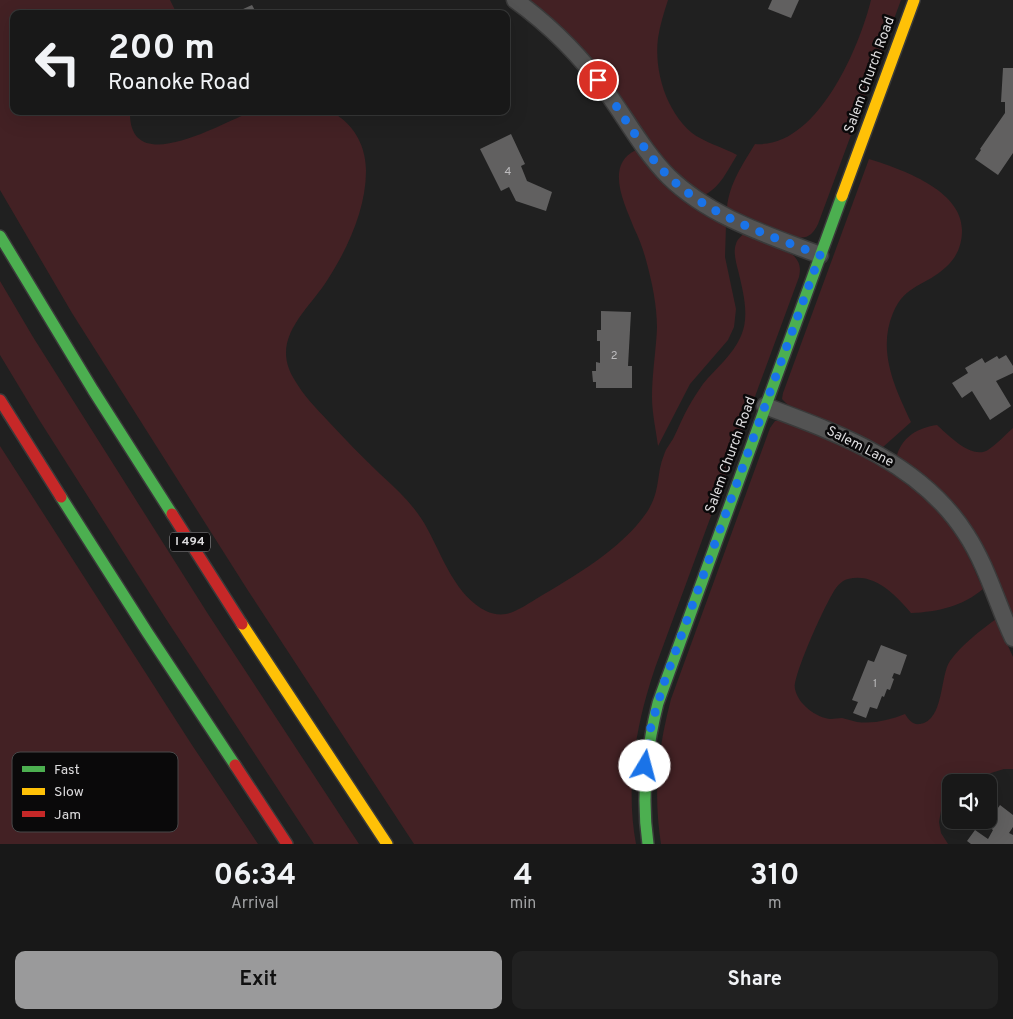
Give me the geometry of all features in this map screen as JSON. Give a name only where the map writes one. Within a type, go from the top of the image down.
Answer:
[{"type":"main road","name":"Salem Church Road","points":[[648,844],[645,810],[645,772],[651,726],[656,708],[914,0]]},
{"type":"main road","name":"I 494","points":[[0,236],[78,366],[166,506],[387,844]]},
{"type":"main road","points":[[0,400],[136,616],[286,843]]},
{"type":"street","points":[[515,0],[548,26],[579,56],[607,92],[650,156],[681,188],[724,215],[820,255]]},
{"type":"street","name":"Salem Lane","points":[[765,406],[849,439],[888,459],[936,497],[960,525],[972,545],[1013,638]]},
{"type":"shaded area","points":[[0,0],[170,0],[175,10],[10,10],[10,115],[131,115],[133,131],[144,142],[159,144],[178,142],[244,115],[337,115],[347,123],[363,149],[366,171],[363,199],[349,241],[335,267],[320,291],[294,325],[286,350],[288,364],[294,379],[314,406],[413,507],[428,530],[451,575],[466,596],[486,611],[498,614],[506,614],[517,610],[581,572],[611,550],[637,525],[647,512],[654,497],[665,452],[687,410],[703,384],[734,349],[744,328],[745,303],[735,254],[735,247],[739,238],[744,233],[793,255],[799,265],[799,277],[655,668],[642,711],[632,777],[633,822],[636,844],[414,844],[247,589],[72,313],[0,190]]},
{"type":"shaded area","points":[[529,0],[668,0],[660,28],[657,51],[660,77],[669,102],[675,114],[692,133],[737,155],[723,178],[711,191],[705,195],[672,168],[647,138],[597,64],[550,17]]},
{"type":"shaded area","points":[[871,0],[901,0],[816,228],[808,236],[802,238],[793,236],[727,208],[734,182],[755,144],[777,141],[797,130],[815,114],[831,92],[856,44]]},
{"type":"shaded area","points":[[636,150],[656,174],[676,193],[687,202],[726,225],[725,257],[736,309],[734,327],[728,340],[690,384],[658,446],[652,397],[657,328],[655,302],[645,256],[622,197],[619,175],[621,165],[626,157]]},
{"type":"shaded area","points":[[869,159],[928,183],[952,203],[959,216],[962,230],[958,250],[950,263],[904,296],[893,313],[887,341],[887,355],[894,383],[911,422],[883,447],[788,405],[782,399]]},
{"type":"shaded area","points":[[0,281],[33,337],[208,614],[359,844],[314,844],[166,619],[0,355]]},
{"type":"shaded area","points":[[775,421],[784,421],[832,441],[877,464],[918,492],[937,510],[954,531],[983,589],[967,600],[950,607],[911,613],[891,592],[875,582],[858,578],[843,581],[836,588],[825,607],[799,670],[795,689],[800,700],[808,709],[825,718],[842,718],[857,722],[888,720],[905,714],[913,723],[920,724],[928,721],[933,715],[950,661],[966,643],[996,619],[1013,657],[1013,769],[1004,769],[989,774],[942,774],[942,810],[939,822],[941,833],[948,844],[661,844],[657,806],[658,771],[671,699],[770,428]]},
{"type":"shaded area","points":[[937,425],[961,445],[975,452],[988,450],[1013,428],[1013,617],[985,550],[973,530],[957,508],[938,489],[897,455],[903,443],[912,434],[924,428]]},
{"type":"shaded area","points":[[0,446],[190,742],[258,844],[0,844]]},
{"type":"building","points":[[772,0],[799,0],[791,18],[768,9]]},
{"type":"building","points":[[252,5],[255,10],[241,10]]},
{"type":"building","points":[[1003,68],[1013,68],[1013,153],[998,175],[975,159],[1005,113],[1005,102],[1001,102]]},
{"type":"building","points":[[511,134],[525,164],[521,166],[527,181],[552,192],[546,211],[516,201],[509,187],[501,191],[480,149]]},
{"type":"building","points":[[601,311],[631,312],[628,366],[632,366],[632,388],[596,388],[596,382],[593,382],[592,371],[596,371],[596,362],[600,363],[600,341],[597,341],[597,330],[601,330]]},
{"type":"building","points":[[1006,355],[1013,366],[1013,373],[996,381],[1011,406],[990,420],[972,391],[962,398],[952,383],[968,373],[965,368],[982,358],[985,363],[997,356],[999,359]]},
{"type":"building","points":[[881,645],[907,655],[900,675],[894,673],[890,690],[887,689],[884,697],[882,696],[877,709],[870,707],[866,718],[853,713],[858,702],[852,700],[868,660],[874,662]]},
{"type":"building","points":[[1000,805],[1013,815],[1013,827],[1009,833],[1013,835],[1013,844],[971,844],[967,841],[975,830],[988,839],[993,830],[992,829],[997,829],[997,809]]},
{"type":"traffic: fast","points":[[648,844],[645,808],[646,773],[650,738],[658,703],[842,196]]},
{"type":"traffic: fast","points":[[0,236],[93,390],[172,514]]},
{"type":"traffic: fast","points":[[61,497],[235,765]]},
{"type":"traffic: slow","points":[[842,196],[914,0]]},
{"type":"traffic: slow","points":[[242,624],[387,844]]},
{"type":"traffic: jam","points":[[0,400],[61,497]]},
{"type":"traffic: jam","points":[[172,514],[242,624]]},
{"type":"traffic: jam","points":[[235,765],[287,844]]},
{"type":"route","points":[[598,80],[650,156],[681,188],[694,198],[738,222],[820,255],[664,683],[651,726],[645,766]]}]
